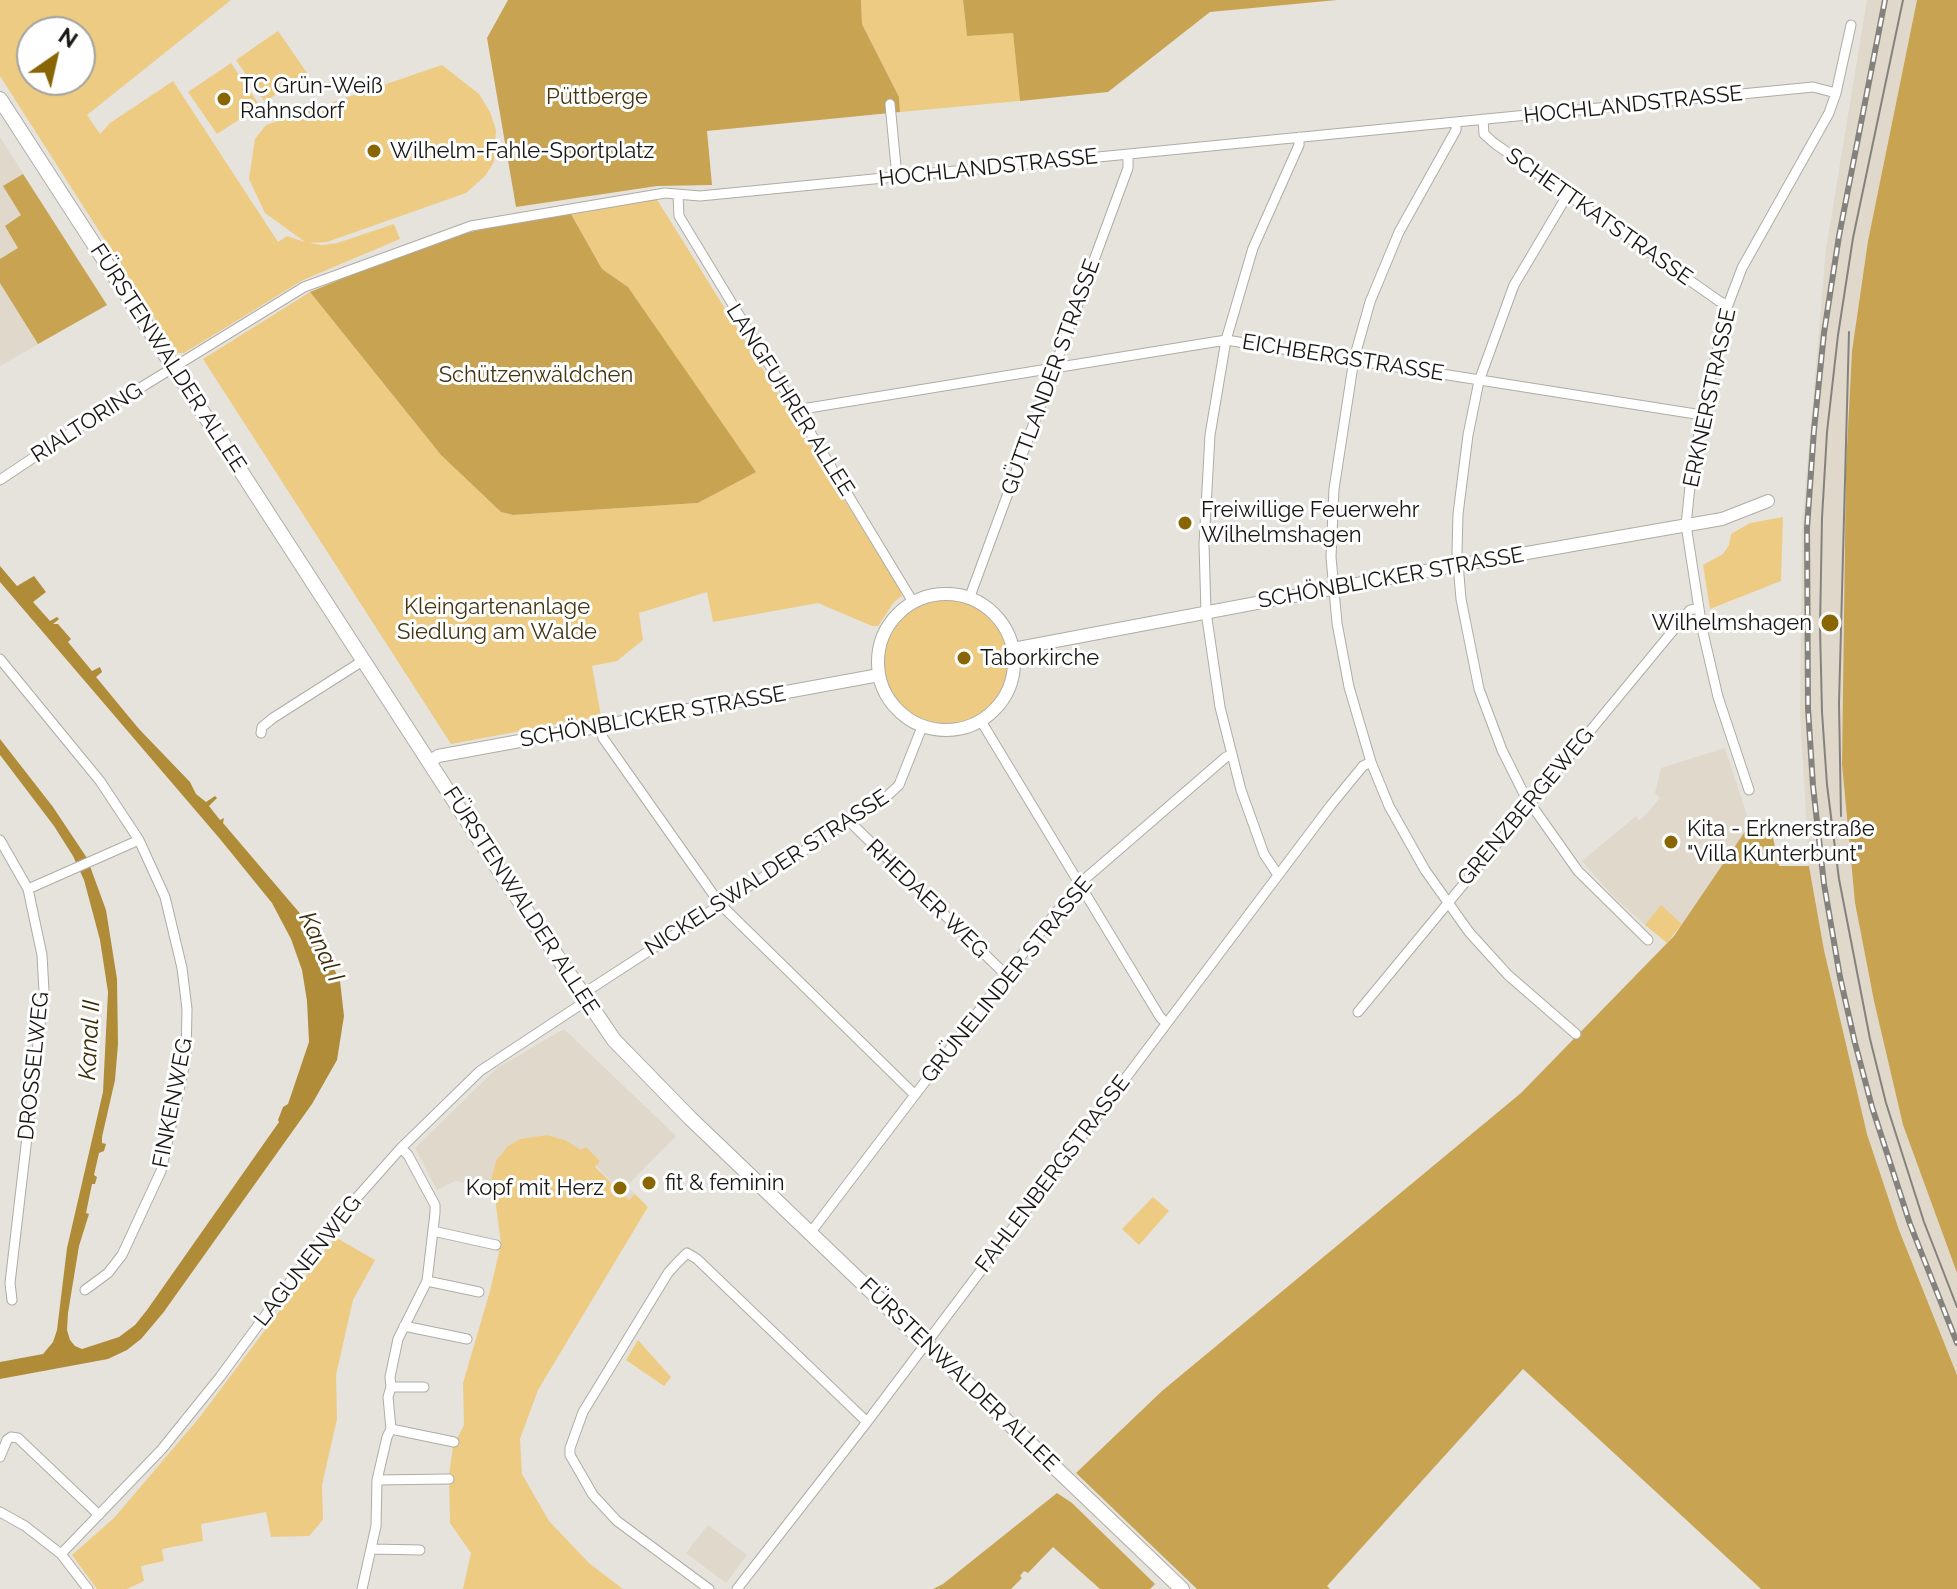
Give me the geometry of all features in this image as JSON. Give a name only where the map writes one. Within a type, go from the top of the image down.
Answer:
[{"type":"main road","name":"FÜRSTENWALDER ALLEE","points":[[0,99],[429,762],[614,1040],[1182,1589]]},
{"type":"street","name":"ERKNERSTRASSE","points":[[1749,790],[1718,697],[1698,608],[1686,525],[1702,415],[1728,305],[1742,268],[1829,113],[1851,25]]},
{"type":"street","name":"HOCHLANDSTRASSE","points":[[174,367],[304,287],[451,232],[484,223],[665,193],[700,196],[1813,87],[1836,93]]},
{"type":"street","points":[[890,104],[897,177]]},
{"type":"street","name":"SCHETTKATSTRASSE","points":[[1483,119],[1484,134],[1494,143],[1728,305]]},
{"type":"street","points":[[1456,123],[1456,130],[1399,232],[1370,302],[1354,359],[1334,489],[1331,557],[1337,623],[1349,687],[1371,762],[1406,837],[1447,903],[1508,975],[1576,1034]]},
{"type":"street","points":[[1278,875],[1264,854],[1231,755],[1214,672],[1206,612],[1204,544],[1214,403],[1226,340],[1253,248],[1299,145],[1299,137]]},
{"type":"street","name":"GÜTTLANDER STRASSE","points":[[969,599],[1128,168],[1128,155]]},
{"type":"street","points":[[1568,194],[1514,285],[1479,381],[1458,514],[1458,565],[1465,626],[1479,689],[1502,750],[1530,804],[1578,871],[1648,940]]},
{"type":"street","name":"LANGFUHRER ALLEE","points":[[678,195],[679,216],[913,602]]},
{"type":"street","name":"EICHBERGSTRASSE","points":[[796,410],[1226,340],[1702,415]]},
{"type":"street","name":"RIALTORING","points":[[2,475],[174,367]]},
{"type":"street","name":"SCHÖNBLICKER STRASSE","points":[[1013,649],[1722,519],[1768,501]]},
{"type":"street","points":[[941,595],[969,599],[993,614],[1008,634],[1014,666],[1005,695],[997,708],[981,721],[954,729],[922,727],[891,703],[879,675],[877,659],[887,627],[913,602],[941,595]]},
{"type":"street","name":"GRENZBERGEWEG","points":[[1358,1012],[1690,610],[1698,608]]},
{"type":"street","name":"FINKENWEG","points":[[0,659],[93,772],[139,840],[165,897],[178,944],[187,1009],[186,1058],[169,1143],[153,1193],[116,1264],[85,1290]]},
{"type":"street","points":[[261,733],[262,727],[273,718],[364,660]]},
{"type":"street","name":"SCHÖNBLICKER STRASSE","points":[[429,762],[438,756],[879,675]]},
{"type":"street","points":[[981,721],[1166,1023]]},
{"type":"street","points":[[600,727],[603,738],[720,904],[915,1095]]},
{"type":"street","name":"NICKELSWALDER STRASSE","points":[[584,998],[720,904],[885,798],[899,785],[922,727]]},
{"type":"street","name":"GRÜNELINDER STRASSE","points":[[811,1232],[1079,884],[1231,755]]},
{"type":"street","name":"FAHLENBERGSTRASSE","points":[[737,1589],[867,1422],[1278,875],[1363,766],[1371,762]]},
{"type":"street","name":"RHEDAER WEG","points":[[849,821],[1006,975]]},
{"type":"street","name":"DROSSELWEG","points":[[0,840],[28,889],[40,940],[44,991],[10,1283],[12,1300]]},
{"type":"street","points":[[28,889],[139,840]]},
{"type":"street","name":"LAGUNENWEG","points":[[61,1554],[182,1425],[329,1229],[401,1148],[480,1071],[584,998]]},
{"type":"street","points":[[362,1589],[376,1526],[377,1480],[391,1429],[390,1377],[398,1339],[427,1281],[433,1231],[435,1205],[408,1155],[401,1148]]},
{"type":"street","points":[[433,1231],[496,1245]]},
{"type":"street","points":[[709,1589],[617,1521],[593,1495],[570,1455],[583,1412],[668,1273],[687,1253],[697,1259],[867,1422]]},
{"type":"street","points":[[427,1281],[479,1292]]},
{"type":"street","points":[[404,1326],[467,1339]]},
{"type":"street","points":[[391,1387],[424,1387]]},
{"type":"street","points":[[391,1429],[454,1442]]},
{"type":"street","points":[[0,1457],[7,1440],[18,1438],[99,1515]]},
{"type":"street","points":[[377,1480],[449,1479]]},
{"type":"street","points":[[0,1512],[25,1526],[61,1554],[88,1589]]},
{"type":"street","points":[[372,1549],[420,1550]]},
{"type":"shaded area","points":[[1867,0],[1917,0],[1868,241],[1852,351],[1846,466],[1842,764],[1855,903],[1874,1001],[1903,1125],[1957,1273],[1957,1375],[1899,1230],[1867,1134],[1824,950],[1809,866],[1800,712],[1802,527],[1826,249]]},
{"type":"shaded area","points":[[0,137],[107,305],[0,366]]},
{"type":"shaded area","name":"Kita - Erknerstraße \"Villa Kunterbunt\"","points":[[1725,748],[1750,824],[1682,924],[1661,906],[1645,925],[1612,895],[1582,861],[1636,816],[1639,820],[1645,816],[1660,798],[1655,793],[1661,768]]},
{"type":"shaded area","points":[[564,1029],[676,1136],[627,1186],[635,1194],[629,1200],[581,1150],[565,1140],[547,1135],[520,1139],[501,1154],[494,1168],[491,1189],[455,1181],[437,1190],[415,1148],[497,1068]]},
{"type":"shaded area","points":[[708,1525],[747,1555],[726,1583],[686,1553]]},
{"type":"green space","points":[[0,0],[231,0],[87,115],[100,134],[110,123],[173,81],[278,242],[287,236],[305,242],[265,213],[249,179],[255,139],[266,125],[442,65],[479,94],[496,130],[494,162],[485,176],[466,193],[327,242],[309,243],[337,243],[394,224],[400,239],[303,280],[184,353],[177,353],[0,76]]},
{"type":"green space","name":"Püttberge","points":[[508,0],[861,0],[862,24],[899,97],[900,112],[707,131],[712,185],[657,186],[516,207],[487,38]]},
{"type":"green space","points":[[861,0],[963,0],[967,36],[1013,32],[1020,101],[900,112],[899,97],[862,24]]},
{"type":"green space","points":[[963,0],[1337,0],[1210,12],[1108,92],[1020,101],[1013,33],[967,36]]},
{"type":"green space","points":[[1917,0],[1957,0],[1957,1273],[1903,1125],[1874,1001],[1855,903],[1842,764],[1846,466],[1852,351],[1868,241]]},
{"type":"green space","name":"TC Grün-Weiß Rahnsdorf","points":[[278,31],[307,73],[265,102],[236,60]]},
{"type":"green space","name":"TC Grün-Weiß Rahnsdorf","points":[[231,63],[260,106],[217,134],[188,92]]},
{"type":"green space","points":[[23,174],[107,305],[38,344],[0,283],[0,259],[18,248],[5,226],[21,215],[3,186]]},
{"type":"green space","name":"Kleingartenanlage Siedlung am Walde","points":[[656,198],[902,596],[894,602],[878,626],[818,603],[713,622],[707,592],[639,613],[643,640],[617,661],[592,666],[601,716],[451,744],[203,359],[310,292],[441,455],[501,512],[513,515],[698,503],[755,472],[628,287],[602,269],[571,214]]},
{"type":"green space","name":"Schützenwäldchen","points":[[571,214],[602,269],[628,287],[756,472],[698,503],[513,515],[501,512],[441,455],[310,292],[411,250],[466,233]]},
{"type":"green space","points":[[1783,517],[1781,581],[1710,609],[1703,565],[1723,554],[1731,534],[1750,523]]},
{"type":"green space","points":[[946,600],[970,605],[990,618],[1003,638],[1008,662],[1003,686],[990,706],[970,719],[946,724],[922,719],[902,706],[889,686],[884,662],[889,638],[902,618],[922,605]]},
{"type":"green space","points":[[1769,819],[1779,866],[1809,866],[1824,950],[1867,1134],[1899,1230],[1957,1375],[1957,1589],[1761,1589],[1523,1369],[1327,1586],[1330,1589],[1197,1589],[1076,1473],[1162,1391],[1521,1093],[1674,936],[1750,824]]},
{"type":"green space","points":[[1661,905],[1682,924],[1667,943],[1645,925]]},
{"type":"green space","points":[[547,1135],[565,1140],[581,1150],[586,1147],[600,1161],[595,1167],[629,1200],[635,1194],[648,1207],[538,1390],[520,1439],[522,1474],[549,1521],[589,1563],[623,1589],[463,1589],[471,1553],[450,1523],[449,1475],[453,1447],[464,1425],[463,1383],[501,1244],[494,1190],[491,1189],[492,1176],[496,1161],[507,1147],[520,1139]]},
{"type":"green space","points":[[1153,1197],[1169,1211],[1139,1245],[1122,1229]]},
{"type":"green space","points":[[335,1237],[375,1260],[353,1300],[336,1375],[337,1419],[322,1485],[323,1520],[309,1536],[271,1537],[266,1512],[201,1524],[203,1541],[162,1549],[164,1561],[141,1566],[144,1581],[127,1589],[97,1589],[72,1555],[114,1518],[199,1418]]},
{"type":"green space","points":[[638,1340],[671,1377],[664,1386],[626,1360]]},
{"type":"green space","points":[[1057,1493],[1072,1503],[1155,1584],[1150,1589],[1100,1589],[1053,1547],[1028,1573],[1024,1571],[1020,1576],[1022,1578],[1011,1589],[933,1589],[943,1584]]},
{"type":"water","name":"Kanal I","points":[[0,566],[17,586],[34,576],[46,592],[33,602],[50,621],[59,619],[53,624],[58,624],[71,639],[68,642],[92,671],[100,667],[102,672],[96,677],[139,729],[190,782],[196,794],[206,802],[215,796],[217,798],[209,806],[220,820],[224,818],[223,823],[315,931],[340,981],[344,1016],[337,1060],[312,1104],[163,1313],[141,1339],[108,1359],[0,1379],[0,1362],[43,1354],[53,1342],[57,1330],[67,1248],[103,1092],[108,992],[100,940],[84,880],[54,826],[0,755],[0,739],[53,807],[87,858],[106,910],[117,979],[118,1044],[115,1080],[102,1137],[102,1143],[106,1144],[104,1151],[99,1153],[94,1175],[97,1177],[95,1184],[92,1184],[86,1213],[89,1214],[79,1246],[68,1313],[67,1330],[75,1346],[82,1349],[119,1337],[135,1325],[147,1310],[279,1122],[309,1042],[302,970],[291,939],[272,903],[0,582]]},
{"type":"tram line","points":[[1903,0],[1853,238],[1838,335],[1827,432],[1822,518],[1822,712],[1827,785],[1839,879],[1870,1039],[1886,1103],[1924,1222],[1957,1307]]},
{"type":"tram line","points":[[1841,816],[1839,703],[1849,332]]},
{"type":"railway","points":[[1885,0],[1839,236],[1824,333],[1807,528],[1808,708],[1824,884],[1855,1043],[1910,1224],[1957,1343]]},
{"type":"place","name":"TC Grün-Weiß Rahnsdorf","points":[[224,99]]},
{"type":"place","name":"Wilhelm-Fahle-Sportplatz","points":[[374,151]]},
{"type":"place","name":"Freiwillige Feuerwehr Wilhelmshagen","points":[[1185,523]]},
{"type":"place","name":"Wilhelmshagen","points":[[1830,623]]},
{"type":"place","name":"Taborkirche","points":[[964,658]]},
{"type":"place","name":"Kita - Erknerstraße \"Villa Kunterbunt\"","points":[[1671,842]]},
{"type":"place","name":"fit & feminin","points":[[649,1183]]},
{"type":"place","name":"Kopf mit Herz","points":[[620,1188]]},
{"type":"water label","name":"Kanal II","points":[[90,1040]]}]
